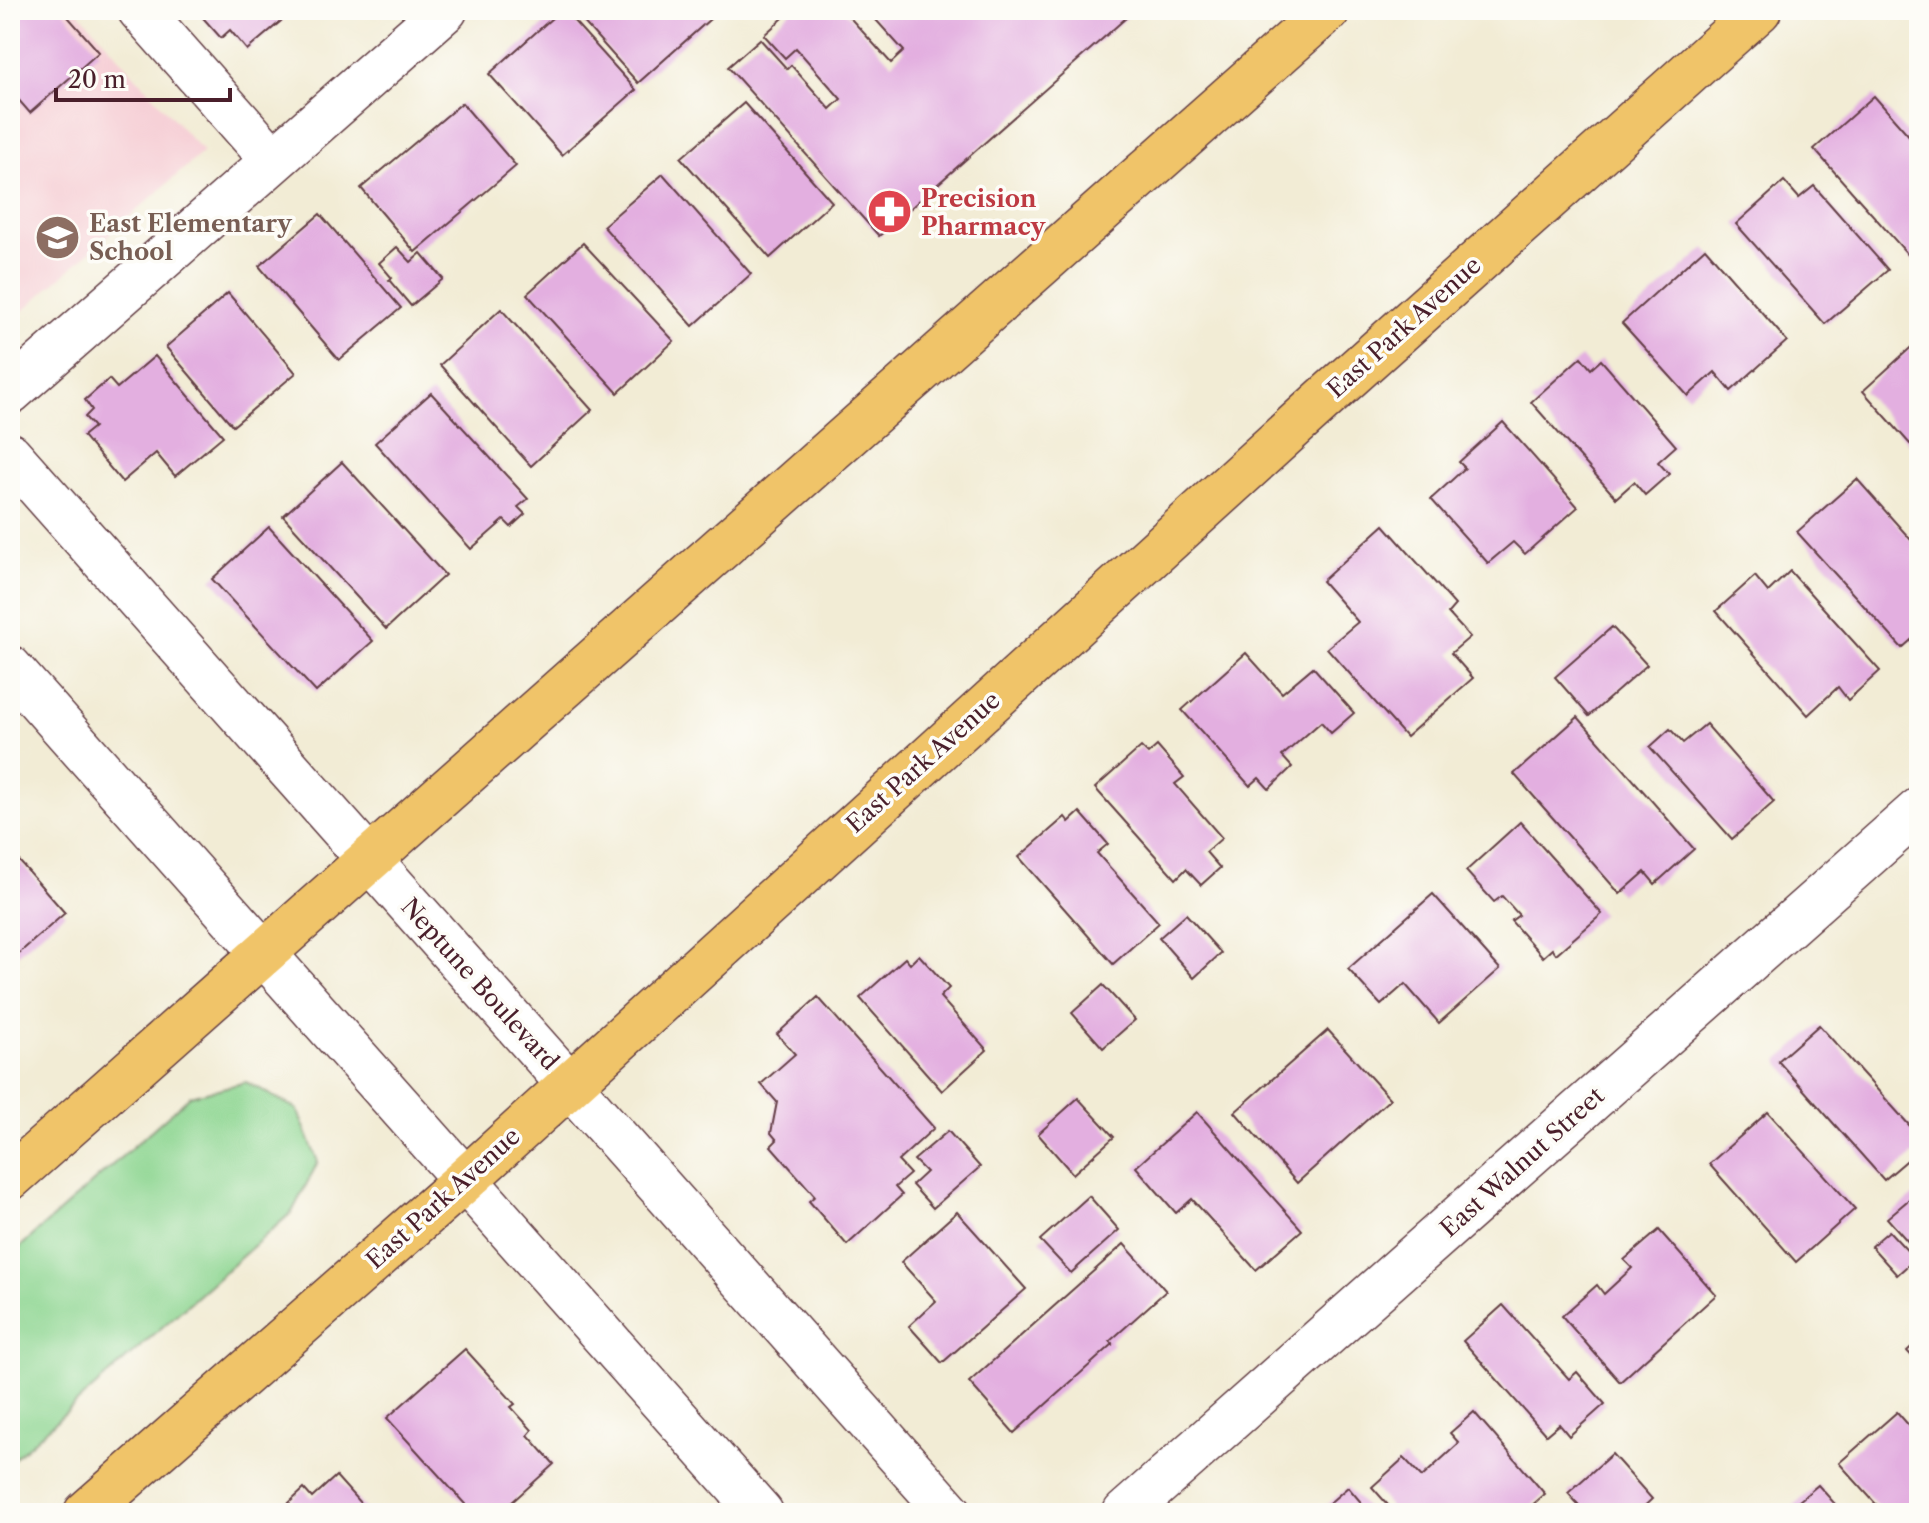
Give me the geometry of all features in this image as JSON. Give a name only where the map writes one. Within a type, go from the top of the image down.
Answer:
[{"type":"highway","points":[[10,1178],[1328,10]]},
{"type":"highway","name":"East Park Avenue","points":[[86,1513],[465,1180],[1311,410],[1759,10]]},
{"type":"street","points":[[140,10],[273,160]]},
{"type":"street","points":[[10,392],[445,10]]},
{"type":"street","name":"Neptune Boulevard","points":[[10,455],[950,1513]]},
{"type":"street","points":[[10,668],[761,1513]]},
{"type":"street","name":"East Walnut Street","points":[[1125,1513],[1919,810]]},
{"type":"shaded area","name":"East Elementary School","points":[[10,10],[77,10],[203,152],[10,322]]},
{"type":"green space","points":[[246,1082],[297,1109],[318,1162],[292,1212],[10,1462],[10,1256],[190,1096]]},
{"type":"building","points":[[10,10],[62,10],[99,52],[30,113],[10,90]]},
{"type":"building","points":[[196,10],[294,10],[247,50],[230,30],[221,38]]},
{"type":"building","points":[[561,10],[636,90],[562,155],[489,74]]},
{"type":"building","points":[[573,10],[703,10],[710,19],[638,83]]},
{"type":"building","points":[[792,10],[843,10],[891,63],[904,51],[867,10],[1135,10],[879,236],[728,67],[760,39],[787,69],[791,65],[830,109],[841,99],[796,48],[785,58],[764,35]]},
{"type":"building","points":[[1874,96],[1919,147],[1919,267],[1814,149]]},
{"type":"building","points":[[462,103],[516,166],[415,252],[361,188]]},
{"type":"building","points":[[744,103],[832,202],[770,258],[681,158]]},
{"type":"building","points":[[663,174],[751,274],[693,326],[603,226]]},
{"type":"building","points":[[1784,181],[1799,198],[1814,186],[1888,270],[1825,324],[1736,224]]},
{"type":"building","points":[[320,214],[401,308],[339,360],[259,266]]},
{"type":"building","points":[[583,243],[674,341],[618,393],[527,294]]},
{"type":"building","points":[[397,247],[411,262],[421,253],[443,279],[411,306],[379,263]]},
{"type":"building","points":[[1705,248],[1787,341],[1731,391],[1715,372],[1688,396],[1622,323]]},
{"type":"building","points":[[228,293],[296,373],[233,426],[166,347]]},
{"type":"building","points":[[501,309],[592,410],[531,466],[440,365]]},
{"type":"building","points":[[1919,340],[1919,436],[1910,444],[1863,391]]},
{"type":"building","points":[[155,356],[223,436],[175,476],[156,453],[122,482],[83,436],[94,427],[85,417],[92,410],[85,400],[109,379],[117,388]]},
{"type":"building","points":[[1581,357],[1591,369],[1601,360],[1676,446],[1658,462],[1669,474],[1645,495],[1634,482],[1616,498],[1531,402]]},
{"type":"building","points":[[431,393],[528,499],[518,507],[525,514],[511,527],[504,520],[471,549],[375,443]]},
{"type":"building","points":[[1503,422],[1578,507],[1525,554],[1513,542],[1488,563],[1431,499],[1465,468],[1459,462]]},
{"type":"building","points":[[342,462],[445,575],[386,629],[283,516]]},
{"type":"building","points":[[1857,479],[1919,549],[1919,633],[1902,648],[1797,532]]},
{"type":"building","points":[[1384,525],[1455,605],[1448,613],[1470,637],[1451,653],[1473,678],[1406,737],[1327,648],[1358,622],[1322,581]]},
{"type":"building","points":[[269,527],[373,641],[316,692],[212,579]]},
{"type":"building","points":[[1790,571],[1880,671],[1848,700],[1838,687],[1808,715],[1716,611],[1755,576],[1768,592]]},
{"type":"building","points":[[1612,627],[1647,665],[1589,716],[1555,677]]},
{"type":"building","points":[[1246,653],[1282,693],[1313,667],[1354,713],[1331,733],[1321,722],[1282,756],[1292,767],[1269,789],[1259,778],[1250,786],[1182,710]]},
{"type":"building","points":[[1578,717],[1694,849],[1655,884],[1645,872],[1620,894],[1514,774]]},
{"type":"building","points":[[1706,724],[1774,802],[1732,839],[1650,747],[1670,729],[1683,743]]},
{"type":"building","points":[[1157,746],[1184,777],[1175,784],[1222,838],[1206,852],[1220,868],[1201,885],[1186,869],[1176,879],[1095,788],[1141,747],[1148,754]]},
{"type":"building","points":[[1080,812],[1108,844],[1097,853],[1159,923],[1113,964],[1019,857],[1065,817],[1069,822]]},
{"type":"building","points":[[1520,822],[1602,914],[1556,954],[1552,949],[1543,957],[1511,921],[1519,915],[1502,896],[1494,902],[1466,871]]},
{"type":"building","points":[[13,854],[65,913],[10,961],[10,857]]},
{"type":"building","points":[[1433,894],[1500,969],[1439,1023],[1405,984],[1381,1005],[1348,969]]},
{"type":"building","points":[[1186,914],[1221,953],[1194,978],[1159,938]]},
{"type":"building","points":[[919,955],[949,988],[940,997],[987,1050],[942,1091],[860,998],[905,958],[910,964]]},
{"type":"building","points":[[1103,985],[1135,1020],[1103,1048],[1072,1013]]},
{"type":"building","points":[[818,997],[934,1128],[898,1161],[910,1174],[895,1187],[902,1195],[847,1245],[809,1201],[815,1196],[771,1146],[777,1140],[771,1133],[777,1102],[761,1084],[795,1054],[777,1034]]},
{"type":"building","points":[[1819,1025],[1919,1136],[1919,1150],[1884,1180],[1778,1061]]},
{"type":"building","points":[[1328,1030],[1390,1099],[1297,1183],[1235,1112]]},
{"type":"building","points":[[1078,1098],[1114,1137],[1073,1174],[1038,1134]]},
{"type":"building","points":[[1197,1112],[1302,1230],[1256,1270],[1192,1199],[1176,1213],[1136,1167]]},
{"type":"building","points":[[1768,1112],[1855,1209],[1796,1262],[1709,1164]]},
{"type":"building","points":[[948,1131],[980,1167],[933,1208],[912,1185],[926,1172],[914,1160]]},
{"type":"building","points":[[1919,1191],[1919,1254],[1887,1218]]},
{"type":"building","points":[[1089,1196],[1119,1230],[1071,1273],[1040,1240]]},
{"type":"building","points":[[957,1212],[1026,1289],[942,1363],[909,1326],[936,1301],[901,1262]]},
{"type":"building","points":[[1659,1230],[1716,1295],[1620,1382],[1562,1316],[1597,1285],[1604,1294],[1632,1268],[1624,1260]]},
{"type":"building","points":[[1889,1231],[1915,1259],[1897,1275],[1871,1246]]},
{"type":"building","points":[[1124,1244],[1166,1291],[1110,1341],[1113,1344],[1014,1433],[969,1382]]},
{"type":"building","points":[[1503,1305],[1569,1379],[1577,1372],[1605,1404],[1569,1436],[1559,1424],[1546,1435],[1463,1341]]},
{"type":"building","points":[[1919,1340],[1919,1364],[1907,1351]]},
{"type":"building","points":[[465,1349],[515,1404],[511,1407],[532,1430],[528,1435],[554,1464],[500,1513],[473,1513],[387,1418]]},
{"type":"building","points":[[1474,1412],[1545,1494],[1523,1513],[1395,1513],[1372,1487],[1404,1458],[1422,1477],[1459,1443],[1450,1433]]},
{"type":"building","points":[[1897,1412],[1919,1437],[1919,1513],[1884,1513],[1839,1463]]},
{"type":"building","points":[[1612,1454],[1652,1499],[1637,1513],[1586,1513],[1568,1493]]},
{"type":"building","points":[[336,1476],[369,1513],[278,1513],[304,1489],[312,1498]]},
{"type":"building","points":[[1818,1485],[1843,1513],[1785,1513]]},
{"type":"building","points":[[1348,1487],[1370,1513],[1318,1513]]},
{"type":"place","name":"Precision Pharmacy","points":[[890,212]]},
{"type":"place","name":"East Elementary School","points":[[58,237]]}]
